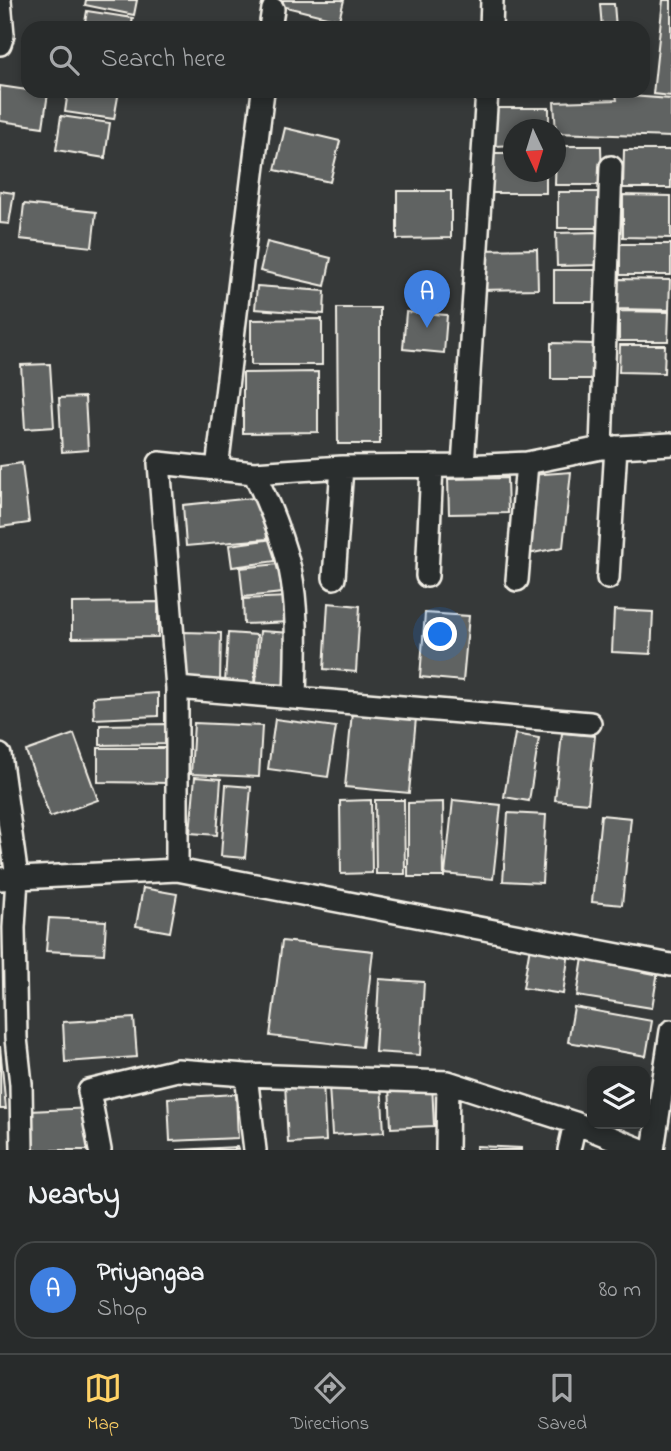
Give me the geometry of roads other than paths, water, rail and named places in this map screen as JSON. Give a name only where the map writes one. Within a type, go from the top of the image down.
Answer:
[{"type":"street","points":[[0,44],[3,34],[1,0]]},
{"type":"street","points":[[491,21],[492,0]]},
{"type":"street","points":[[217,468],[262,98]]},
{"type":"street","points":[[463,466],[487,98]]},
{"type":"street","points":[[608,578],[611,167]]},
{"type":"street","points":[[177,870],[177,688],[159,463],[254,473],[342,467],[463,466],[527,463],[608,448],[671,443]]},
{"type":"street","points":[[517,580],[527,463]]},
{"type":"street","points":[[427,576],[432,466]]},
{"type":"street","points":[[334,578],[342,467]]},
{"type":"street","points":[[254,473],[272,510],[290,571],[296,641],[295,698]]},
{"type":"street","points":[[177,688],[590,723]]},
{"type":"street","points":[[0,755],[14,955],[22,1150]]},
{"type":"street","points":[[8,879],[177,870],[671,965]]},
{"type":"street","points":[[653,1150],[671,1031]]},
{"type":"street","points":[[100,1150],[89,1091],[177,1070],[448,1082],[575,1123],[642,1150]]},
{"type":"street","points":[[246,1075],[255,1150]]},
{"type":"street","points":[[447,1150],[448,1082]]},
{"type":"street","points":[[569,1150],[575,1123]]},
{"type":"place","name":"Priyangaa","points":[[427,328]]}]
